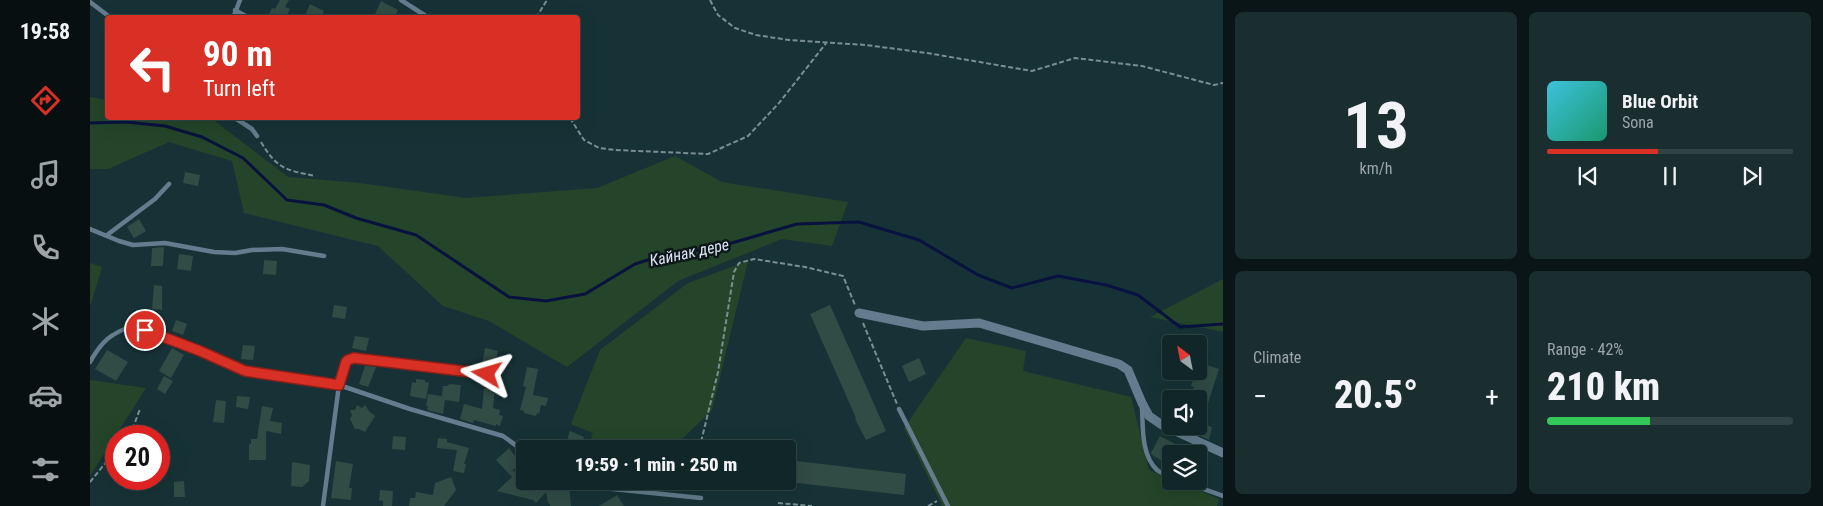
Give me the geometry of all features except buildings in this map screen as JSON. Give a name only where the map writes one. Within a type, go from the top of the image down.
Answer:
[{"type":"street","points":[[859,313],[923,326],[979,322],[1119,364],[1128,370],[1149,416],[1162,425],[1223,453]]},
{"type":"lane","points":[[234,15],[240,0]]},
{"type":"lane","points":[[401,0],[424,15]]},
{"type":"lane","points":[[90,2],[107,15]]},
{"type":"lane","points":[[235,10],[244,15]]},
{"type":"lane","points":[[238,120],[252,129],[257,136]]},
{"type":"lane","points":[[107,235],[155,199],[169,184]]},
{"type":"lane","points":[[90,229],[133,245],[165,244],[214,252],[235,253],[282,249],[324,256]]},
{"type":"lane","points":[[90,362],[104,340],[115,332],[132,326],[200,351],[245,371],[339,385],[410,409],[503,436],[516,445]]},
{"type":"lane","points":[[323,506],[339,385],[348,360],[354,358],[487,374]]},
{"type":"lane","points":[[1142,403],[1143,436],[1149,460],[1162,473]]},
{"type":"lane","points":[[899,409],[948,506]]},
{"type":"lane","points":[[622,490],[701,498]]},
{"type":"lane","points":[[1206,490],[1223,496]]},
{"type":"path","points":[[538,15],[547,0]]},
{"type":"path","points":[[710,0],[718,14],[735,28],[789,40],[827,42],[927,53],[1032,71],[1075,58],[1142,66],[1214,84],[1223,83]]},
{"type":"path","points":[[571,120],[584,140],[598,148],[708,154],[748,136],[778,103],[827,42]]},
{"type":"path","points":[[257,136],[266,152],[282,167],[315,176]]},
{"type":"path","points":[[702,440],[718,372],[734,272],[738,263],[754,259],[805,267],[843,276],[899,409]]},
{"type":"path","points":[[134,425],[140,409]]},
{"type":"path","points":[[90,482],[105,464]]},
{"type":"path","points":[[701,498],[702,490]]},
{"type":"path","points":[[928,506],[943,497]]},
{"type":"path","points":[[778,503],[812,506]]},
{"type":"green space","points":[[90,97],[105,100],[105,120],[214,120],[288,177],[360,183],[466,198],[597,188],[675,156],[722,182],[848,202],[832,246],[782,239],[678,281],[567,367],[489,321],[443,306],[378,246],[244,213],[232,161],[169,142],[108,169],[90,169]]},
{"type":"green space","points":[[748,261],[712,410],[681,440],[590,440],[593,433],[571,424],[600,350],[688,283]]},
{"type":"green space","points":[[90,263],[102,267],[90,307]]},
{"type":"green space","points":[[1223,279],[1223,332],[1150,317]]},
{"type":"green space","points":[[966,338],[1026,351],[1023,371],[1131,397],[1149,470],[1162,475],[1162,490],[1198,490],[1219,499],[1217,506],[940,506],[942,505],[904,428]]},
{"type":"green space","points":[[90,380],[146,388],[122,425],[105,425],[105,452],[90,476]]},
{"type":"waterway","name":"Кайнак дере","points":[[90,123],[126,122],[165,126],[202,137],[243,158],[287,200],[324,205],[356,218],[416,235],[509,297],[546,301],[585,294],[635,264],[667,254],[711,249],[797,224],[859,222],[919,240],[978,275],[1012,288],[1058,276],[1106,285],[1138,295],[1180,327],[1223,324]]},
{"type":"route","points":[[145,330],[245,371],[339,385],[346,362],[351,358],[487,374]]}]
